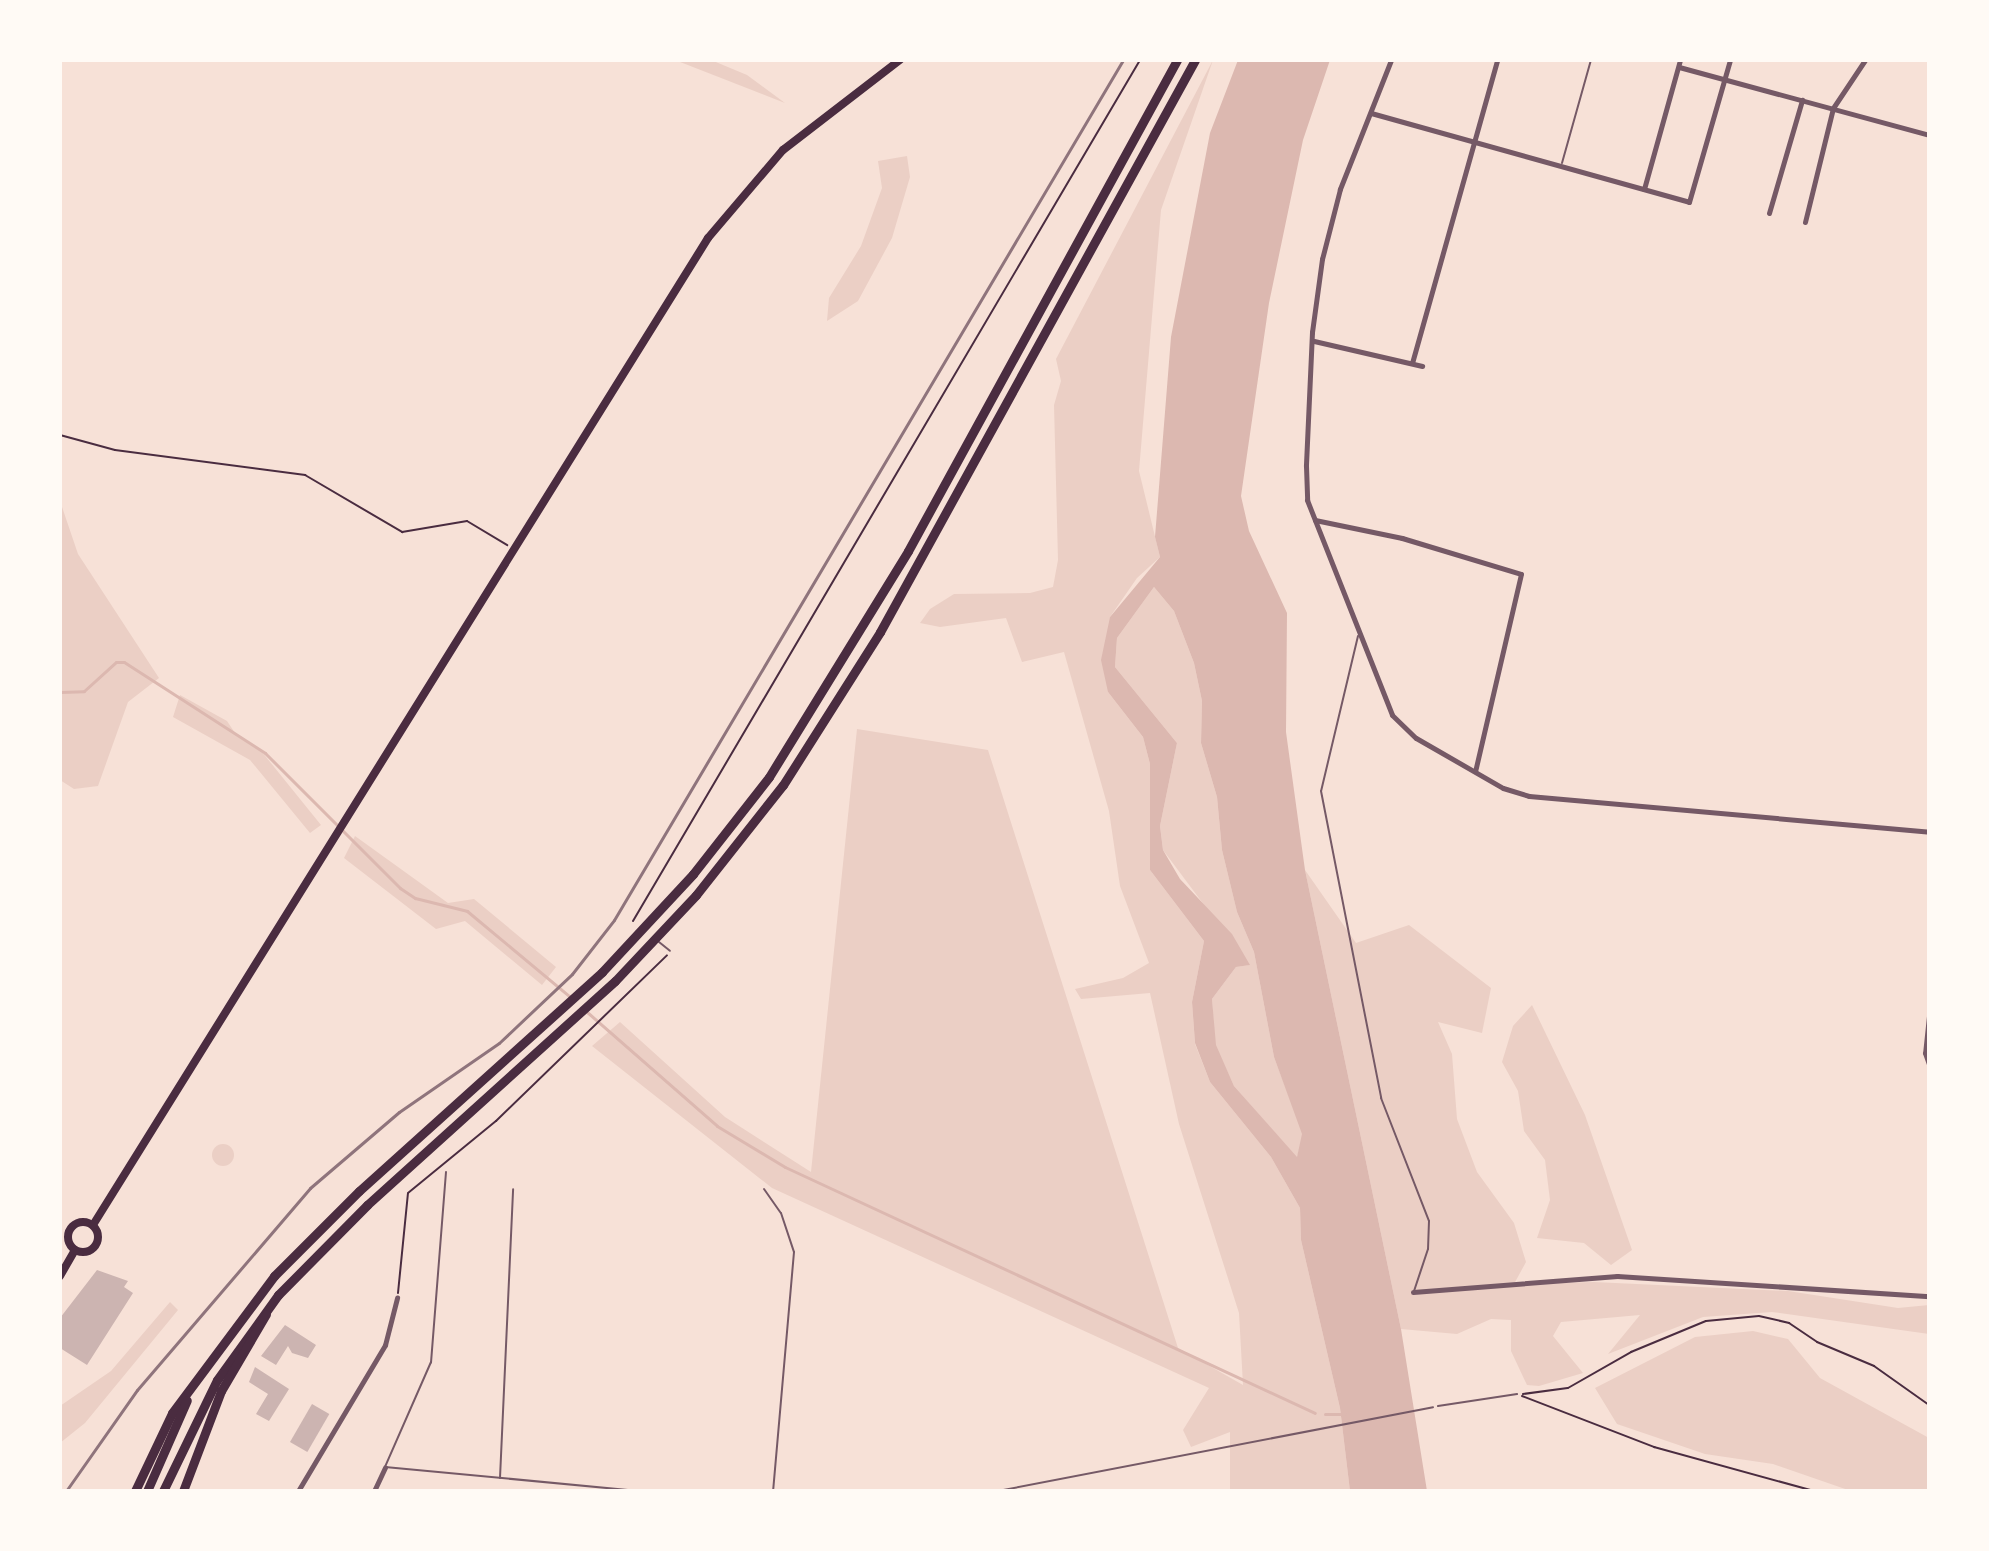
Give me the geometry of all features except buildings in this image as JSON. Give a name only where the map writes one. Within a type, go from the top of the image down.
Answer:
[{"type":"highway","points":[[135,1491],[172,1413],[249,1306],[300,1248],[578,996],[644,930],[769,777],[851,651],[1177,60]]},
{"type":"highway","points":[[163,1491],[209,1392],[268,1307],[333,1237],[581,1014],[656,939],[753,825],[838,702],[1195,60]]},
{"type":"highway","points":[[183,1491],[221,1391],[263,1324],[268,1307]]},
{"type":"highway","points":[[147,1491],[205,1369]]},
{"type":"main road","points":[[93,1225],[79,1222],[70,1227],[68,1242],[75,1250],[89,1251],[96,1244],[93,1225],[511,548],[742,193],[805,131],[900,60]]},
{"type":"main road","points":[[60,1276],[75,1250]]},
{"type":"street","points":[[1391,60],[1330,228],[1314,341],[1306,466],[1307,500],[1396,721],[1475,771],[1529,796],[1929,832]]},
{"type":"street","points":[[1412,363],[1471,143],[1497,60]]},
{"type":"street","points":[[1371,113],[1689,202],[1730,60]]},
{"type":"street","points":[[1805,222],[1833,108],[1865,60]]},
{"type":"street","points":[[1644,189],[1679,63],[1724,79],[1929,135]]},
{"type":"street","points":[[1769,213],[1802,100]]},
{"type":"street","points":[[1314,341],[1422,366]]},
{"type":"street","points":[[1315,520],[1516,569],[1521,577],[1475,771]]},
{"type":"street","points":[[1929,1016],[1925,1053],[1929,1064]]},
{"type":"street","points":[[1413,1292],[1617,1276],[1929,1296]]},
{"type":"street","points":[[298,1491],[385,1345],[397,1298]]},
{"type":"street","points":[[374,1491],[385,1467]]},
{"type":"lane","points":[[1561,166],[1591,60]]},
{"type":"lane","points":[[1359,635],[1321,791],[1381,1098],[1429,1221],[1428,1249],[1413,1292]]},
{"type":"lane","points":[[633,921],[670,951]]},
{"type":"lane","points":[[446,1172],[431,1362],[385,1467],[641,1491]]},
{"type":"lane","points":[[500,1479],[513,1189]]},
{"type":"lane","points":[[764,1189],[786,1224],[795,1262],[773,1491]]},
{"type":"lane","points":[[1438,1406],[1517,1394]]},
{"type":"lane","points":[[998,1491],[1433,1407]]},
{"type":"path","points":[[633,921],[1140,60]]},
{"type":"path","points":[[60,435],[115,450],[305,475],[402,532],[467,521],[511,548]]},
{"type":"path","points":[[397,1298],[408,1193],[478,1137],[597,1018],[670,951]]},
{"type":"path","points":[[1517,1394],[1568,1388],[1631,1352],[1706,1321],[1759,1316],[1789,1323],[1817,1342],[1874,1366],[1929,1405]]},
{"type":"path","points":[[1517,1394],[1654,1447],[1814,1491]]},
{"type":"shaded area","points":[[675,60],[711,60],[747,75],[785,103]]},
{"type":"shaded area","points":[[1213,60],[1161,210],[1139,471],[1160,557],[1137,578],[1110,617],[1108,692],[1143,737],[1150,764],[1150,870],[1204,941],[1192,1002],[1195,1044],[1210,1082],[1271,1157],[1300,1208],[1301,1240],[1340,1408],[1350,1491],[1230,1491],[1230,1432],[1191,1447],[1183,1430],[1209,1388],[772,1188],[592,1046],[620,1022],[725,1117],[811,1172],[857,729],[988,750],[1178,1348],[1243,1385],[1239,1313],[1179,1124],[1150,993],[1081,999],[1075,989],[1123,978],[1149,963],[1120,886],[1109,811],[1064,652],[1022,662],[1006,618],[940,627],[920,623],[930,609],[954,594],[1030,593],[1053,587],[1058,560],[1054,405],[1061,381],[1056,359]]},
{"type":"shaded area","points":[[1238,60],[1330,60],[1303,140],[1269,303],[1241,496],[1249,531],[1287,613],[1286,732],[1305,870],[1401,1329],[1427,1491],[1350,1491],[1340,1408],[1301,1240],[1300,1208],[1271,1157],[1210,1082],[1195,1043],[1192,1002],[1204,941],[1150,870],[1150,764],[1143,737],[1108,692],[1101,660],[1110,617],[1160,557],[1155,537],[1171,337],[1210,133]],"holes":[[[1154,587],[1174,611],[1194,663],[1202,701],[1201,743],[1217,797],[1222,850],[1237,912],[1254,952],[1274,1057],[1302,1134],[1297,1157],[1234,1086],[1216,1045],[1212,999],[1236,967],[1250,965],[1232,934],[1180,879],[1163,850],[1160,826],[1177,743],[1115,667],[1117,638]]]},
{"type":"shaded area","points":[[907,156],[910,177],[892,238],[858,301],[827,321],[829,298],[861,246],[882,188],[878,161]]},
{"type":"shaded area","points":[[60,501],[78,554],[159,678],[128,702],[98,786],[74,789],[60,780]]},
{"type":"shaded area","points":[[1154,587],[1174,611],[1194,663],[1202,701],[1201,743],[1217,797],[1222,850],[1237,912],[1254,952],[1274,1057],[1303,1134],[1297,1158],[1234,1086],[1215,1045],[1212,999],[1236,967],[1249,965],[1163,850],[1160,826],[1177,743],[1115,667],[1117,638]]},
{"type":"shaded area","points":[[180,695],[227,721],[237,736],[262,752],[321,825],[310,833],[250,760],[173,717]]},
{"type":"shaded area","points":[[355,836],[448,903],[474,899],[556,967],[542,985],[465,921],[436,929],[344,858]]},
{"type":"shaded area","points":[[1305,870],[1356,943],[1409,925],[1491,988],[1482,1033],[1438,1022],[1452,1054],[1457,1119],[1477,1172],[1514,1223],[1526,1262],[1514,1284],[1594,1282],[1788,1291],[1898,1308],[1929,1305],[1929,1334],[1772,1312],[1703,1317],[1608,1354],[1640,1315],[1561,1322],[1553,1336],[1583,1373],[1539,1386],[1527,1385],[1511,1351],[1511,1320],[1491,1319],[1457,1334],[1401,1329]]},
{"type":"shaded area","points":[[1532,1005],[1585,1115],[1632,1250],[1611,1265],[1584,1243],[1537,1238],[1550,1200],[1545,1160],[1524,1131],[1518,1091],[1502,1062],[1513,1026]]},
{"type":"shaded area","points":[[223,1144],[234,1155],[223,1166],[212,1155]]},
{"type":"shaded area","points":[[170,1302],[178,1310],[85,1423],[60,1443],[60,1406],[111,1371]]},
{"type":"shaded area","points":[[1753,1331],[1788,1339],[1820,1378],[1929,1438],[1929,1491],[1851,1491],[1773,1464],[1705,1454],[1617,1424],[1595,1388],[1695,1337]]},
{"type":"waterway","points":[[60,692],[84,691],[116,662],[124,662],[265,753],[400,888],[415,898],[467,911],[569,996]]},
{"type":"waterway","points":[[587,1012],[717,1126],[785,1167],[1315,1413]]},
{"type":"waterway","points":[[1325,1414],[1345,1414]]},
{"type":"railway","points":[[66,1491],[137,1390],[310,1188],[399,1112],[499,1043],[572,974],[614,920],[1123,60]]}]
